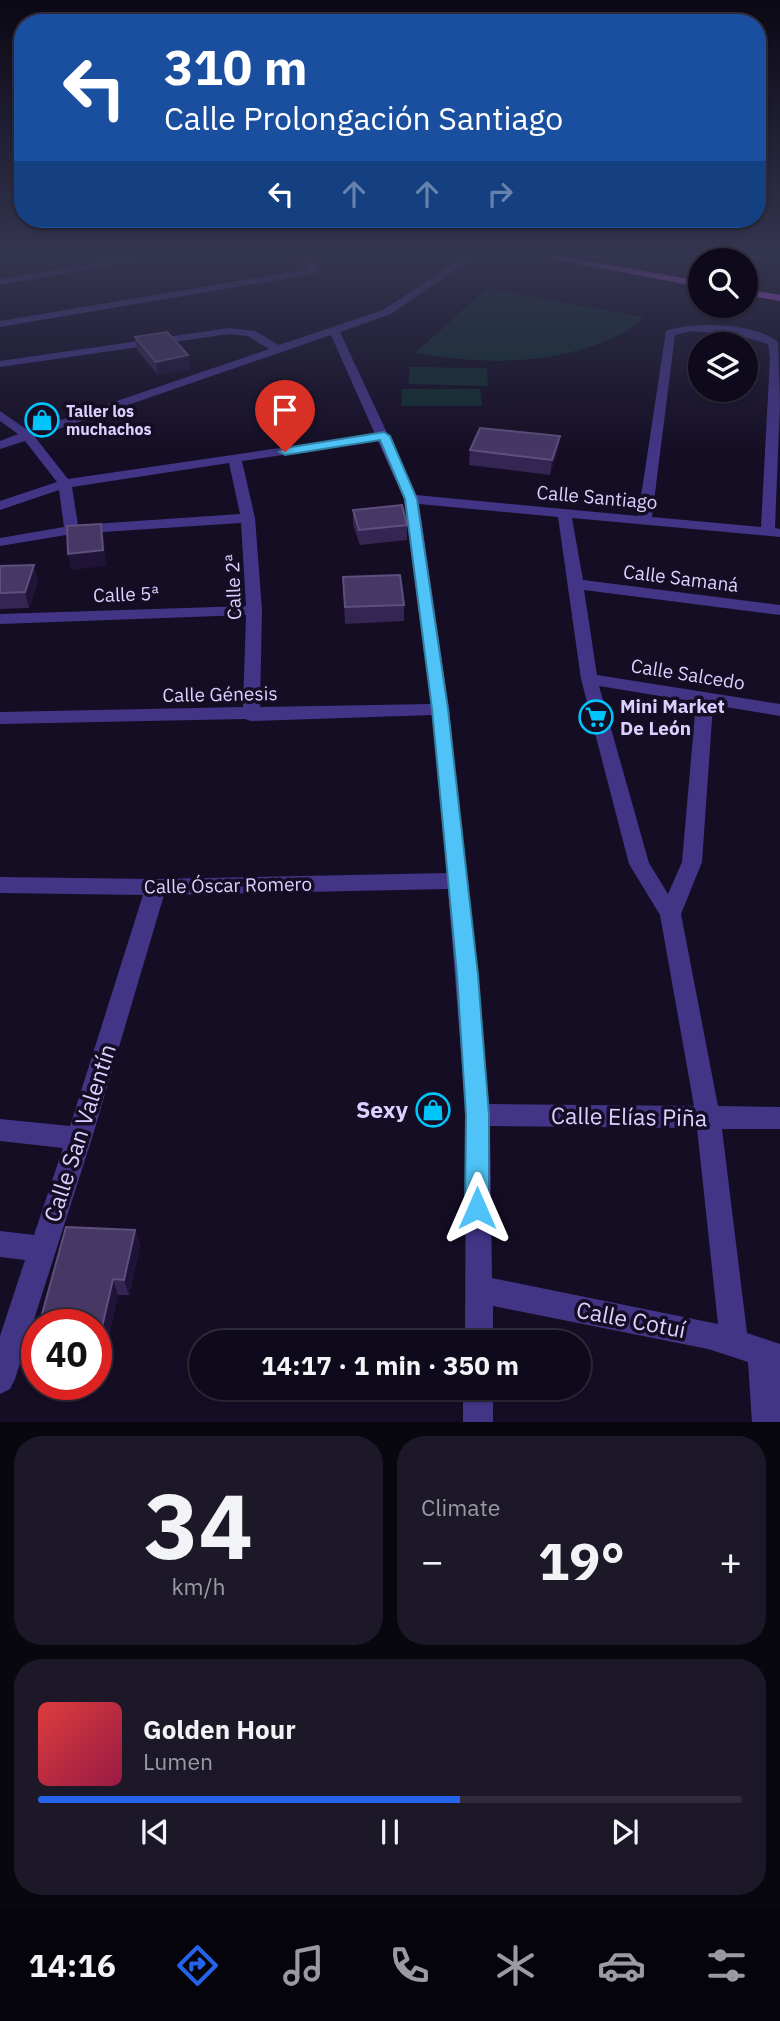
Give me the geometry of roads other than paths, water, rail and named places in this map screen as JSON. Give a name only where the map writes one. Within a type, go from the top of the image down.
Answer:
[{"type":"street","points":[[0,445],[357,323]]},
{"type":"street","points":[[644,521],[670,333],[688,328],[750,333],[773,342],[778,358],[774,532]]},
{"type":"street","points":[[0,364],[229,331],[251,333],[277,349]]},
{"type":"street","points":[[335,332],[411,499],[440,709],[467,975],[478,1115],[479,1330]]},
{"type":"street","points":[[0,415],[27,435],[65,484],[72,530]]},
{"type":"street","points":[[0,506],[65,484],[384,436]]},
{"type":"street","name":"Calle 2ª","points":[[234,460],[248,519],[254,610],[251,715]]},
{"type":"street","name":"Calle Santiago","points":[[411,499],[774,532]]},
{"type":"street","points":[[565,514],[589,678],[639,863],[670,914],[708,1118],[734,1343]]},
{"type":"street","points":[[0,542],[72,530],[248,519]]},
{"type":"street","name":"Calle Samaná","points":[[576,584],[780,610]]},
{"type":"street","name":"Calle 5ª","points":[[0,619],[254,610]]},
{"type":"street","name":"Calle Salcedo","points":[[589,678],[780,710]]},
{"type":"street","points":[[670,914],[692,862],[705,698]]},
{"type":"street","name":"Calle Génesis","points":[[0,718],[251,715],[440,709]]},
{"type":"street","name":"Calle Óscar Romero","points":[[0,885],[156,887],[457,881]]},
{"type":"street","name":"Calle San Valentín","points":[[0,1379],[79,1138],[156,887]]},
{"type":"street","name":"Calle Elías Piña","points":[[478,1115],[780,1118]]},
{"type":"street","points":[[0,1130],[79,1138]]},
{"type":"street","points":[[0,1244],[43,1249]]},
{"type":"street","name":"Calle Cotuí","points":[[480,1289],[708,1335],[771,1355]]},
{"type":"street","points":[[767,1422],[771,1355]]},
{"type":"street","points":[[478,1400],[478,1422]]},
{"type":"place","name":"Taller los muchachos","points":[[42,420]]},
{"type":"place","name":"Mini Market De León","points":[[596,717]]},
{"type":"place","name":"Sexy","points":[[433,1110]]}]
